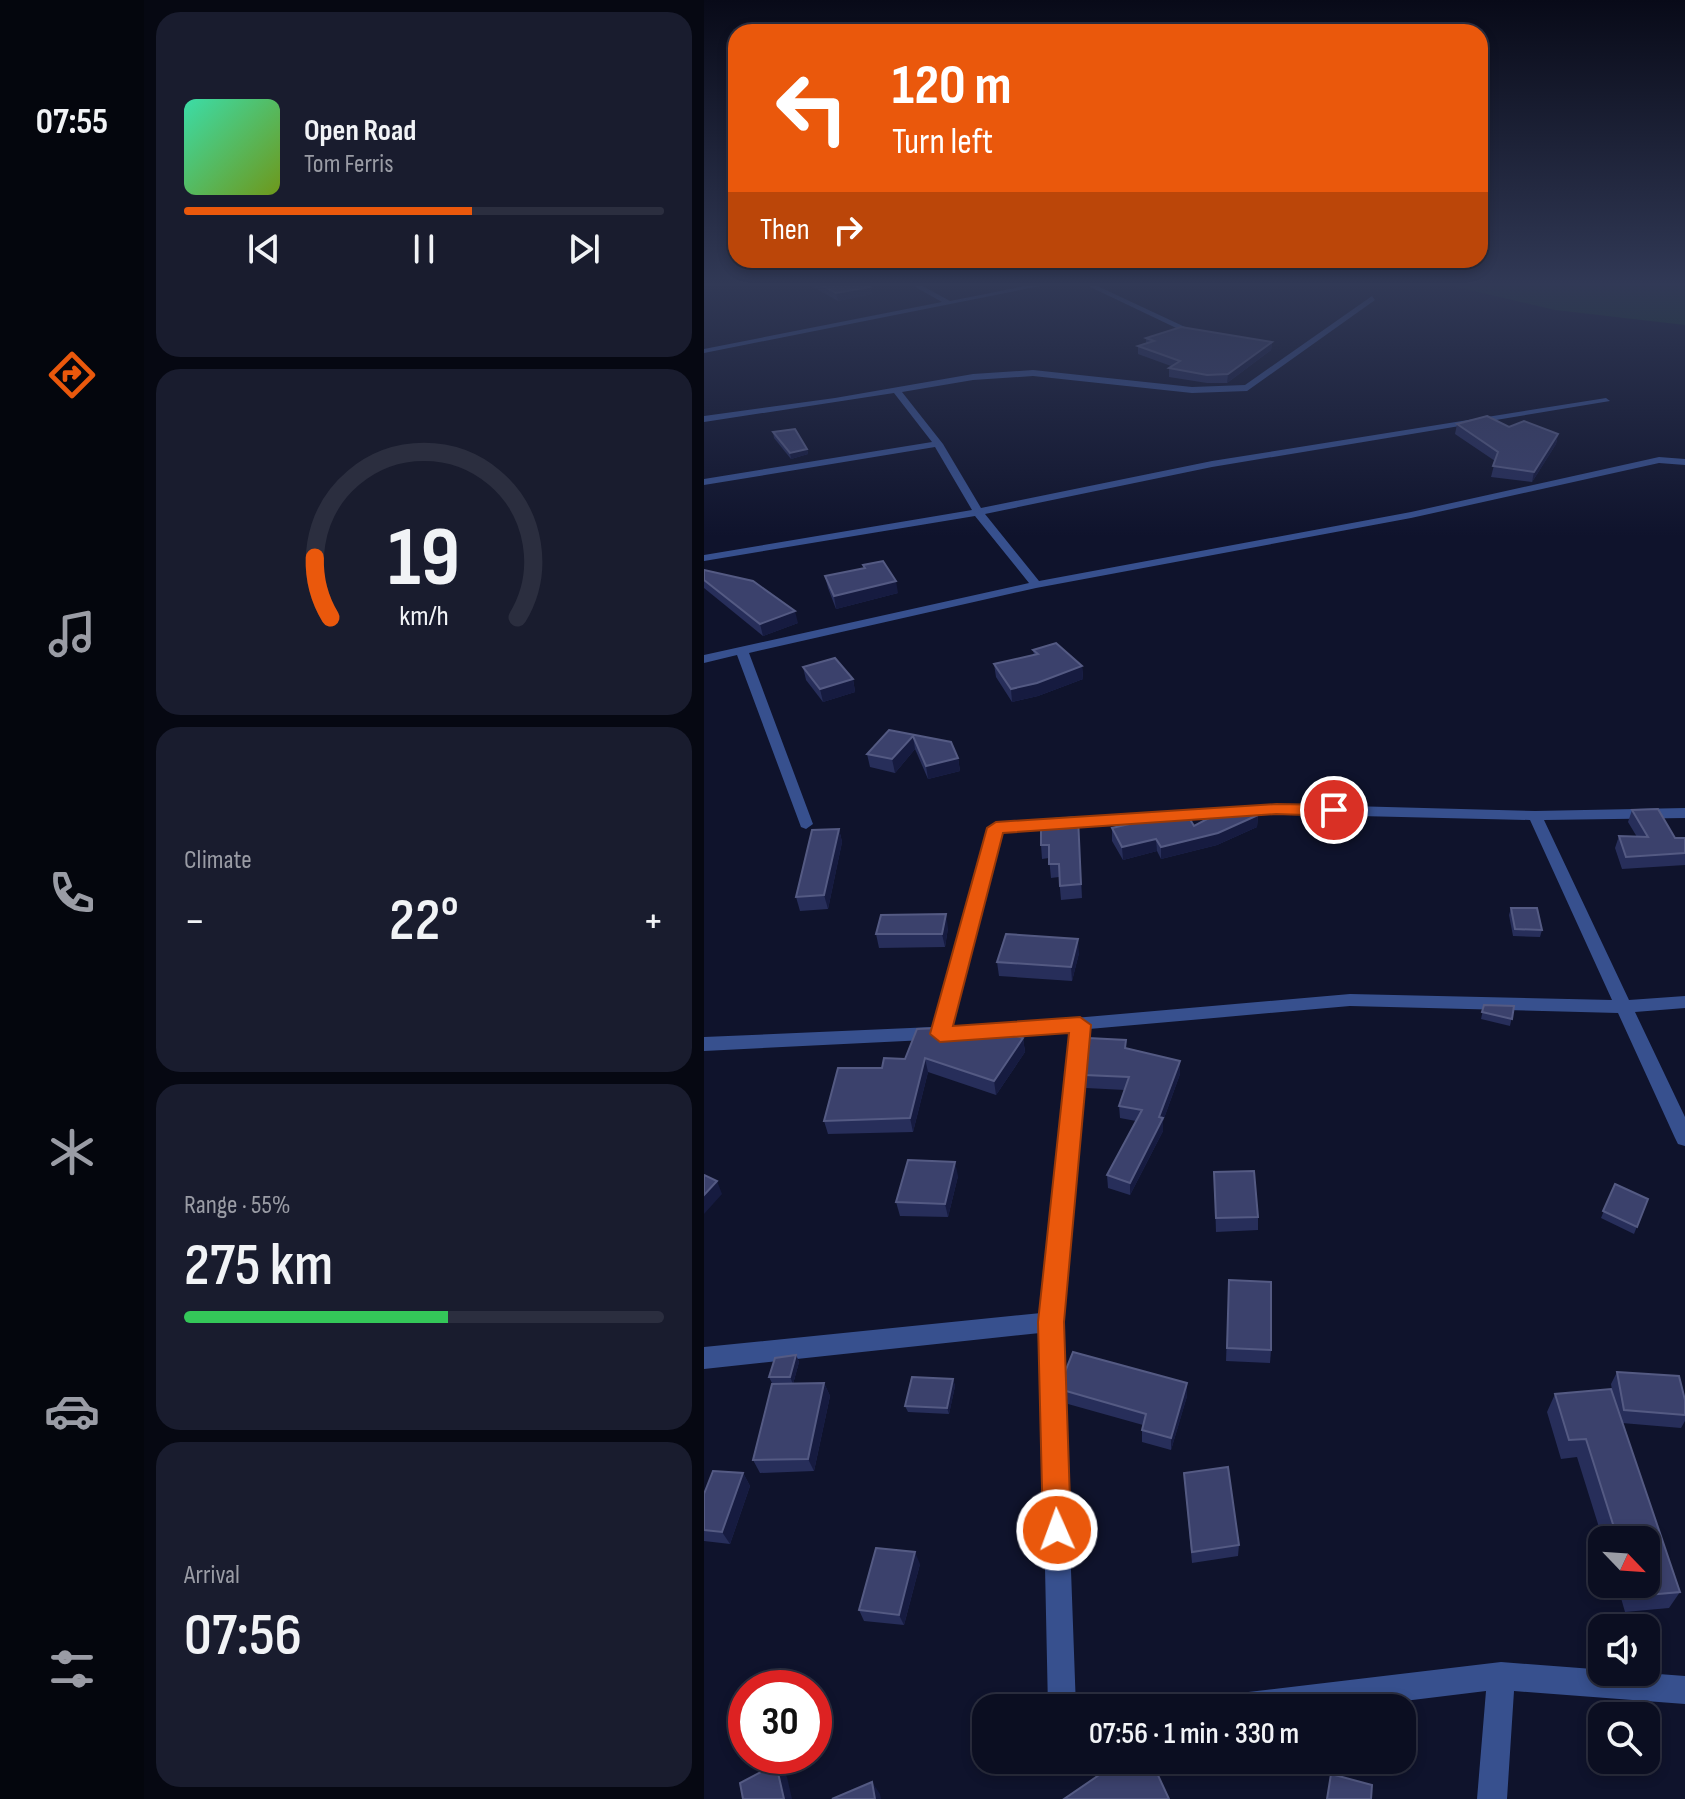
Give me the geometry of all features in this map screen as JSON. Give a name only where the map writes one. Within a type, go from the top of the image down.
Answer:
[{"type":"street","points":[[704,419],[973,377],[1033,373],[1192,390],[1247,388],[1275,368]]},
{"type":"street","points":[[897,391],[938,444],[978,512],[1036,585]]},
{"type":"street","points":[[704,558],[978,512],[1212,464],[1606,401]]},
{"type":"street","points":[[704,482],[938,444]]},
{"type":"street","points":[[704,659],[1036,585],[1411,515],[1659,460],[1685,462]]},
{"type":"street","points":[[742,651],[806,824]]},
{"type":"street","points":[[940,1034],[996,828],[1276,809],[1535,816],[1685,813]]},
{"type":"street","points":[[1535,816],[1685,1138]]},
{"type":"street","points":[[704,1044],[1080,1025],[1350,1000],[1623,1007],[1685,1002]]},
{"type":"street","points":[[1062,1694],[1051,1322],[1080,1025]]},
{"type":"street","points":[[704,1358],[1051,1322]]},
{"type":"street","points":[[1492,1799],[1501,1676]]},
{"type":"street","points":[[1349,1694],[1501,1676],[1685,1690]]},
{"type":"building","points":[[1169,368],[1236,368],[1228,374],[1207,375]]},
{"type":"building","points":[[1487,416],[1509,427],[1524,421],[1558,434],[1534,472],[1493,466],[1498,452],[1457,424]]},
{"type":"building","points":[[795,429],[807,449],[790,453],[773,432]]},
{"type":"building","points":[[883,561],[896,581],[834,596],[825,576]]},
{"type":"building","points":[[704,570],[753,581],[795,611],[760,624],[704,580]]},
{"type":"building","points":[[1056,643],[1082,666],[1011,689],[994,664],[1038,654],[1033,650]]},
{"type":"building","points":[[835,658],[853,679],[820,689],[803,667]]},
{"type":"building","points":[[889,730],[951,742],[958,758],[926,766],[913,736],[892,759],[867,754]]},
{"type":"building","points":[[1246,807],[1258,815],[1218,833],[1161,847],[1156,839],[1122,847],[1112,828],[1185,811],[1194,826],[1228,808]]},
{"type":"building","points":[[1658,809],[1675,838],[1685,838],[1685,853],[1626,857],[1619,836],[1648,837],[1632,810]]},
{"type":"building","points":[[1078,817],[1081,884],[1060,886],[1059,864],[1049,864],[1049,845],[1041,845],[1041,820]]},
{"type":"building","points":[[839,829],[824,895],[796,897],[812,830]]},
{"type":"building","points":[[1511,908],[1537,908],[1542,930],[1515,929]]},
{"type":"building","points":[[946,914],[942,934],[876,934],[881,915]]},
{"type":"building","points":[[1006,934],[1078,939],[1071,967],[997,962]]},
{"type":"building","points":[[1484,1005],[1514,1006],[1512,1019],[1482,1012]]},
{"type":"building","points":[[984,1026],[1023,1038],[994,1081],[925,1058],[910,1118],[824,1121],[838,1068],[882,1068],[884,1058],[905,1059],[917,1029]]},
{"type":"building","points":[[1088,1038],[1126,1040],[1125,1048],[1180,1061],[1159,1117],[1163,1118],[1130,1183],[1107,1175],[1142,1110],[1119,1106],[1129,1077],[1085,1075]]},
{"type":"building","points":[[908,1160],[955,1162],[945,1204],[896,1202]]},
{"type":"building","points":[[1254,1171],[1258,1217],[1216,1218],[1214,1172]]},
{"type":"building","points":[[704,1175],[717,1181],[704,1195]]},
{"type":"building","points":[[1615,1184],[1648,1199],[1637,1227],[1603,1211]]},
{"type":"building","points":[[1229,1280],[1271,1282],[1271,1350],[1227,1348]]},
{"type":"building","points":[[1073,1352],[1187,1383],[1171,1438],[1142,1430],[1146,1414],[1066,1391],[1065,1372]]},
{"type":"building","points":[[796,1355],[790,1377],[769,1377],[775,1358]]},
{"type":"building","points":[[1617,1372],[1679,1376],[1685,1415],[1624,1410]]},
{"type":"building","points":[[912,1377],[953,1379],[947,1408],[905,1406]]},
{"type":"building","points":[[824,1383],[808,1459],[753,1460],[772,1384]]},
{"type":"building","points":[[1611,1389],[1658,1526],[1614,1526],[1586,1439],[1569,1440],[1555,1394]]},
{"type":"building","points":[[1228,1467],[1239,1545],[1192,1552],[1184,1473]]},
{"type":"building","points":[[713,1471],[743,1473],[722,1532],[704,1530],[704,1494]]},
{"type":"building","points":[[1660,1533],[1680,1592],[1660,1594]]},
{"type":"building","points":[[876,1548],[915,1552],[899,1615],[859,1610]]},
{"type":"building","points":[[757,1774],[778,1774],[784,1799],[743,1799],[740,1783]]},
{"type":"building","points":[[1101,1774],[1157,1774],[1169,1799],[1064,1799]]},
{"type":"building","points":[[1331,1774],[1372,1785],[1371,1799],[1327,1799]]},
{"type":"building","points":[[872,1782],[875,1799],[832,1799]]},
{"type":"route","points":[[1057,1530],[1051,1322],[1080,1025],[940,1034],[996,828],[1276,809],[1334,810]]}]
